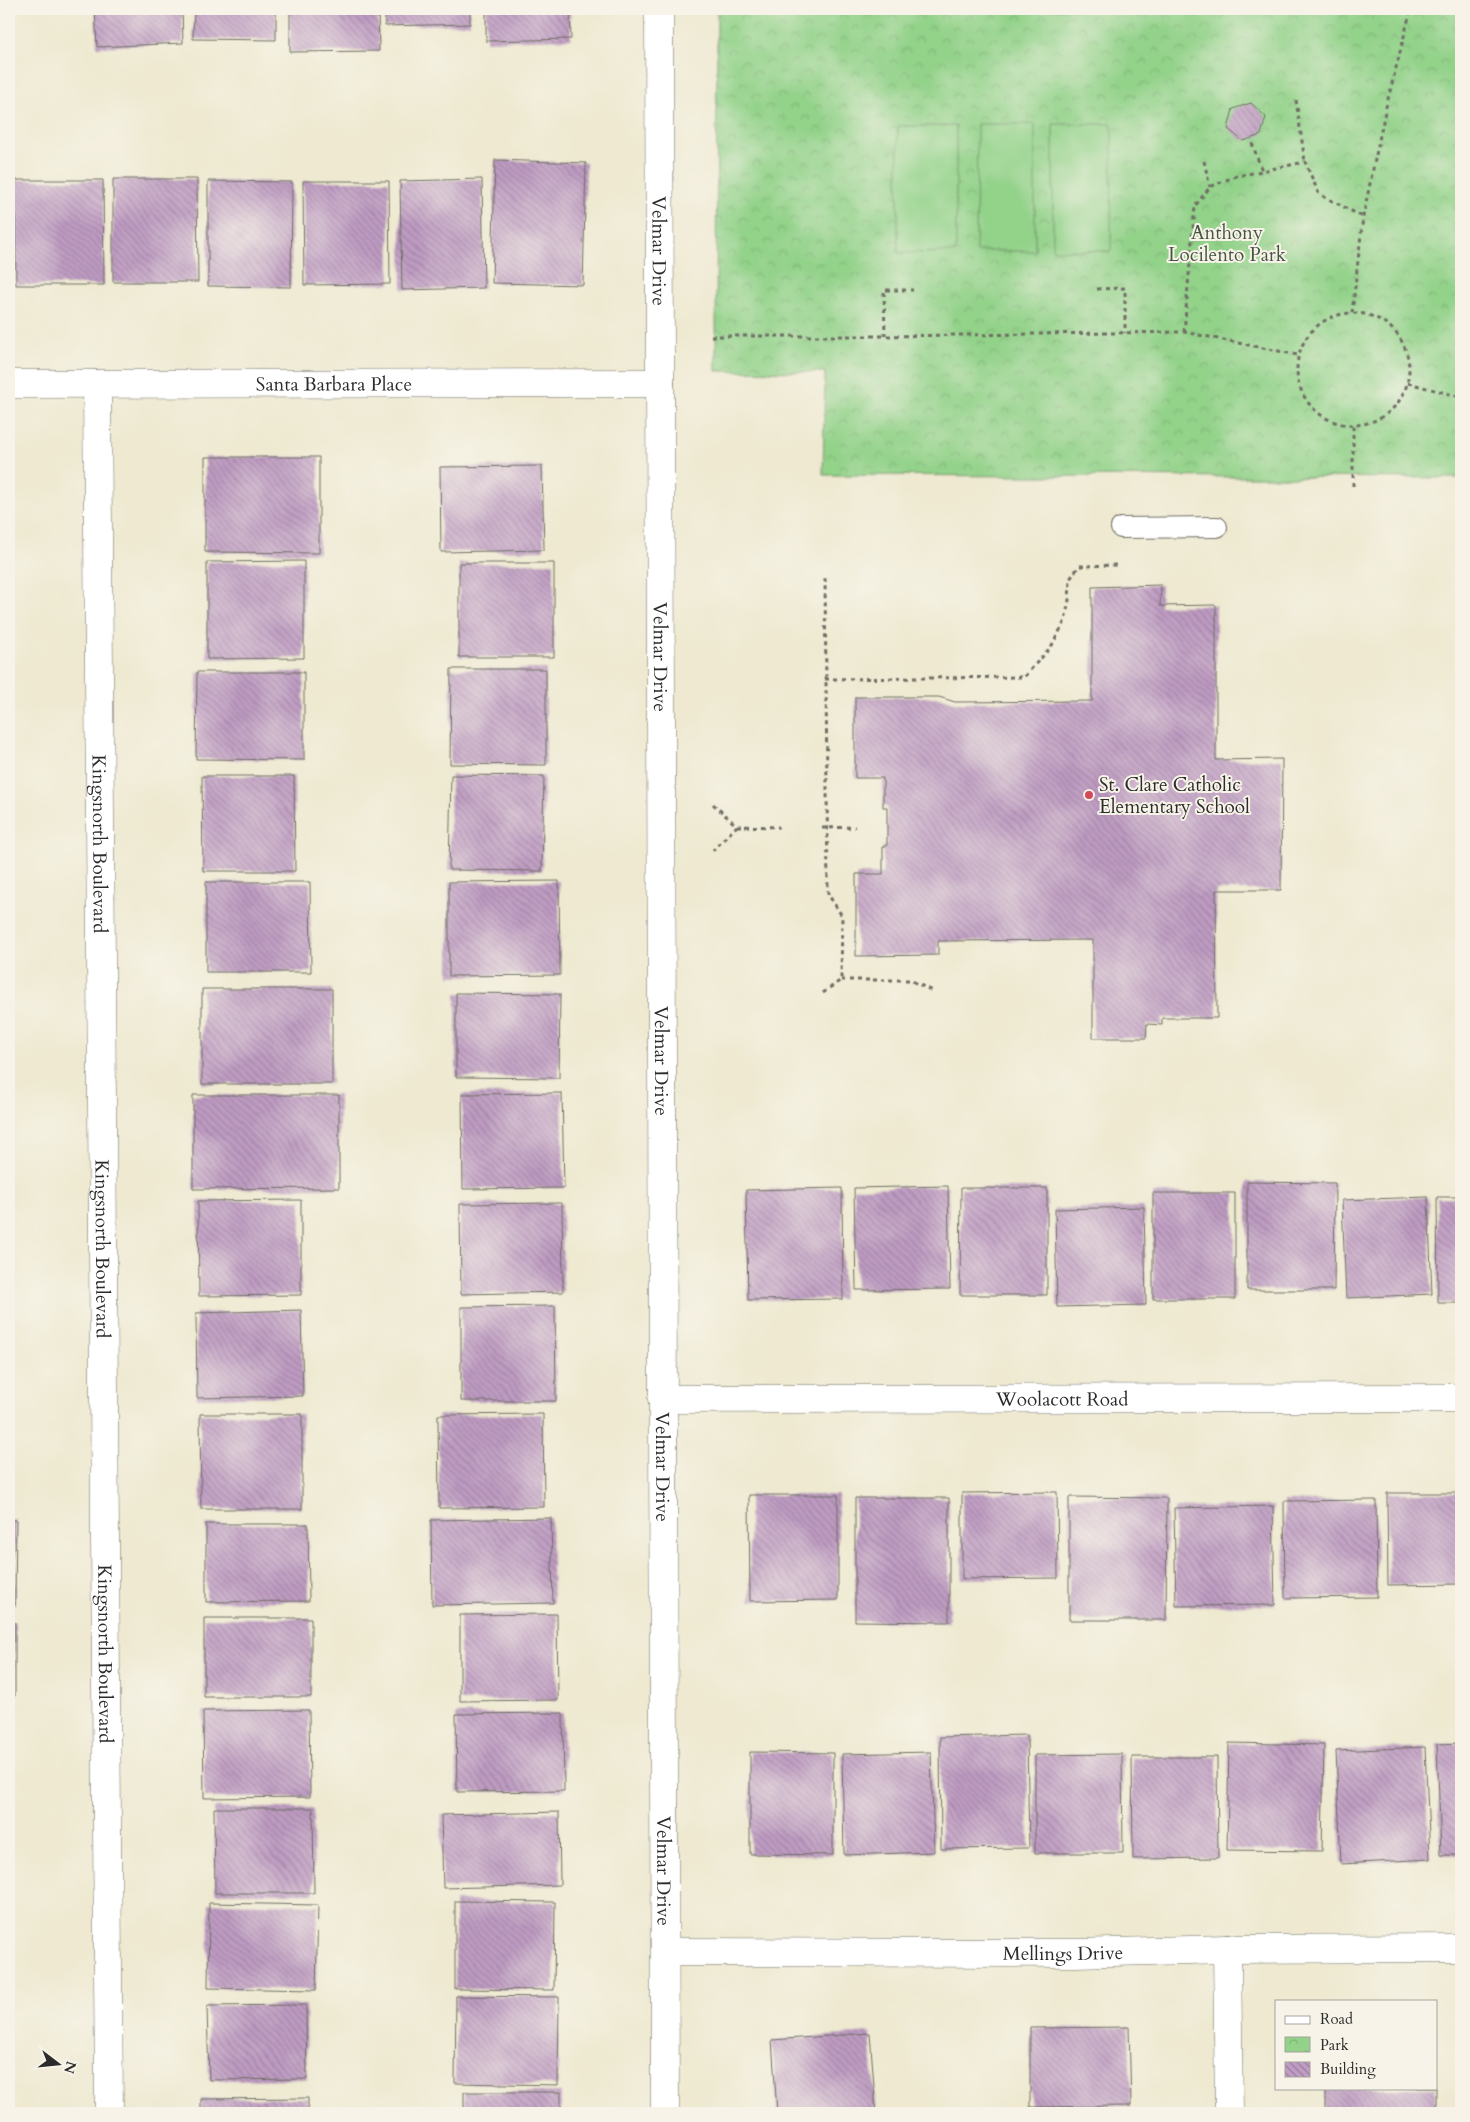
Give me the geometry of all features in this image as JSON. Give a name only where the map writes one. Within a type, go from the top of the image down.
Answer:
[{"type":"street","name":"Velmar Drive","points":[[659,9],[665,2113]]},
{"type":"street","name":"Santa Barbara Place","points":[[9,384],[220,382],[660,383]]},
{"type":"street","name":"Kingsnorth Boulevard","points":[[97,384],[109,2113]]},
{"type":"street","name":"Woolacott Road","points":[[662,1399],[1461,1398]]},
{"type":"street","name":"Mellings Drive","points":[[665,1952],[1075,1952],[1461,1948]]},
{"type":"street","points":[[1227,1949],[1229,2113]]},
{"type":"lane","points":[[1121,528],[1217,527]]},
{"type":"path","points":[[1352,313],[1363,217],[1386,107],[1411,9]]},
{"type":"path","points":[[1296,100],[1305,162],[1319,194],[1363,217]]},
{"type":"path","points":[[1252,143],[1262,171]]},
{"type":"path","points":[[1204,161],[1210,187]]},
{"type":"path","points":[[1184,332],[1195,206],[1210,187],[1233,177],[1305,162]]},
{"type":"path","points":[[1097,289],[1125,288],[1125,333]]},
{"type":"path","points":[[885,336],[884,290],[913,290]]},
{"type":"path","points":[[1352,313],[1369,315],[1384,322],[1397,334],[1405,348],[1409,366],[1408,383],[1401,400],[1388,413],[1372,422],[1353,426],[1337,423],[1321,416],[1309,404],[1300,389],[1297,372],[1298,355],[1306,338],[1318,325],[1334,316],[1352,313]]},
{"type":"path","points":[[711,336],[1184,332],[1298,355]]},
{"type":"path","points":[[1408,383],[1461,396]]},
{"type":"path","points":[[1353,426],[1354,487]]},
{"type":"path","points":[[825,679],[1024,677],[1051,646],[1065,621],[1070,579],[1079,566],[1119,564]]},
{"type":"path","points":[[825,578],[825,828],[828,894],[842,916],[842,980]]},
{"type":"path","points":[[713,804],[737,826],[779,826]]},
{"type":"path","points":[[713,850],[737,826]]},
{"type":"path","points":[[825,828],[855,827]]},
{"type":"path","points":[[823,993],[842,980],[910,980],[934,992]]},
{"type":"green space","name":"Anthony Locilento Park","points":[[717,9],[1461,9],[1461,478],[823,475],[825,372],[716,371]]},
{"type":"green space","points":[[977,124],[1035,124],[1035,251],[976,251]]},
{"type":"green space","points":[[1053,124],[1112,124],[1111,251],[1053,250]]},
{"type":"green space","points":[[898,126],[956,126],[956,252],[898,253]]},
{"type":"building","points":[[95,9],[182,9],[183,43],[97,47]]},
{"type":"building","points":[[194,9],[276,9],[276,40],[193,39]]},
{"type":"building","points":[[290,9],[378,9],[379,51],[290,52]]},
{"type":"building","points":[[385,9],[470,9],[470,24],[385,26]]},
{"type":"building","points":[[486,9],[570,9],[571,39],[486,41]]},
{"type":"building","points":[[1251,103],[1266,117],[1261,135],[1243,141],[1228,129],[1233,109]]},
{"type":"building","points":[[495,160],[586,163],[583,285],[492,283]]},
{"type":"building","points":[[113,179],[197,179],[198,282],[113,282]]},
{"type":"building","points":[[482,179],[484,288],[402,290],[400,181]]},
{"type":"building","points":[[15,180],[103,180],[104,285],[16,285]]},
{"type":"building","points":[[208,181],[292,182],[291,287],[208,286]]},
{"type":"building","points":[[303,181],[389,181],[390,284],[304,285]]},
{"type":"building","points":[[205,457],[319,457],[319,553],[205,552]]},
{"type":"building","points":[[542,466],[544,550],[441,552],[440,467]]},
{"type":"building","points":[[304,561],[304,658],[207,659],[207,562]]},
{"type":"building","points":[[459,563],[554,563],[554,657],[459,657]]},
{"type":"building","points":[[1161,585],[1160,606],[1216,605],[1216,760],[1282,759],[1281,890],[1216,890],[1217,1018],[1162,1018],[1162,1025],[1147,1024],[1146,1038],[1093,1038],[1093,940],[938,941],[938,955],[856,956],[856,874],[883,874],[883,846],[887,846],[887,807],[883,807],[883,778],[855,778],[855,697],[939,697],[955,702],[1092,701],[1092,587]]},
{"type":"building","points":[[451,669],[546,669],[546,765],[450,764]]},
{"type":"building","points":[[197,672],[304,672],[304,760],[196,759]]},
{"type":"building","points":[[451,775],[544,776],[542,871],[449,870]]},
{"type":"building","points":[[9,776],[11,776],[10,864],[9,864]]},
{"type":"building","points":[[202,776],[294,776],[295,871],[203,871]]},
{"type":"building","points":[[559,881],[560,975],[449,976],[449,882]]},
{"type":"building","points":[[206,882],[310,882],[311,972],[206,972]]},
{"type":"building","points":[[202,989],[332,989],[332,1084],[202,1084]]},
{"type":"building","points":[[456,993],[560,994],[559,1078],[456,1077]]},
{"type":"building","points":[[562,1093],[564,1188],[463,1189],[462,1094]]},
{"type":"building","points":[[9,1095],[11,1095],[10,1116],[9,1116]]},
{"type":"building","points":[[193,1095],[339,1095],[339,1188],[193,1189]]},
{"type":"building","points":[[1247,1182],[1335,1183],[1334,1290],[1247,1290]]},
{"type":"building","points":[[948,1186],[950,1289],[856,1290],[854,1188]]},
{"type":"building","points":[[842,1188],[843,1299],[748,1300],[746,1190]]},
{"type":"building","points":[[961,1188],[1047,1188],[1047,1295],[960,1295]]},
{"type":"building","points":[[1153,1193],[1235,1193],[1235,1299],[1153,1299]]},
{"type":"building","points":[[1428,1197],[1432,1294],[1346,1298],[1342,1200]]},
{"type":"building","points":[[1437,1197],[1461,1197],[1461,1303],[1438,1303]]},
{"type":"building","points":[[301,1200],[301,1295],[199,1296],[198,1201]]},
{"type":"building","points":[[562,1203],[563,1292],[461,1294],[460,1204]]},
{"type":"building","points":[[1144,1207],[1146,1305],[1057,1307],[1055,1209]]},
{"type":"building","points":[[555,1306],[556,1401],[461,1401],[461,1307]]},
{"type":"building","points":[[301,1310],[303,1396],[197,1398],[196,1313]]},
{"type":"building","points":[[200,1414],[302,1414],[302,1509],[201,1509]]},
{"type":"building","points":[[543,1414],[544,1507],[439,1508],[438,1415]]},
{"type":"building","points":[[1057,1492],[1058,1578],[962,1579],[962,1493]]},
{"type":"building","points":[[1387,1493],[1461,1493],[1461,1584],[1388,1585]]},
{"type":"building","points":[[749,1495],[838,1495],[838,1600],[750,1601]]},
{"type":"building","points":[[1069,1497],[1167,1498],[1166,1620],[1069,1620]]},
{"type":"building","points":[[855,1498],[949,1498],[949,1622],[855,1621]]},
{"type":"building","points":[[1376,1500],[1377,1597],[1285,1598],[1284,1501]]},
{"type":"building","points":[[1273,1506],[1275,1605],[1176,1606],[1174,1508]]},
{"type":"building","points":[[551,1518],[553,1603],[432,1605],[431,1520]]},
{"type":"building","points":[[9,1520],[16,1520],[15,1605],[9,1605]]},
{"type":"building","points":[[206,1524],[308,1524],[309,1601],[206,1602]]},
{"type":"building","points":[[557,1614],[558,1700],[460,1701],[460,1615]]},
{"type":"building","points":[[204,1618],[311,1618],[311,1697],[204,1697]]},
{"type":"building","points":[[9,1622],[15,1622],[15,1696],[9,1696]]},
{"type":"building","points":[[309,1710],[310,1797],[204,1798],[203,1711]]},
{"type":"building","points":[[563,1713],[564,1791],[457,1792],[456,1714]]},
{"type":"building","points":[[1027,1735],[1029,1848],[941,1849],[940,1737]]},
{"type":"building","points":[[1229,1743],[1324,1745],[1322,1851],[1227,1850]]},
{"type":"building","points":[[1461,1743],[1461,1855],[1441,1855],[1437,1744]]},
{"type":"building","points":[[1425,1747],[1430,1859],[1341,1864],[1336,1751]]},
{"type":"building","points":[[750,1752],[833,1753],[833,1855],[750,1854]]},
{"type":"building","points":[[931,1752],[934,1852],[844,1855],[842,1754]]},
{"type":"building","points":[[1122,1754],[1123,1853],[1035,1853],[1035,1755]]},
{"type":"building","points":[[1132,1757],[1217,1757],[1218,1858],[1133,1859]]},
{"type":"building","points":[[214,1808],[313,1808],[314,1893],[215,1893]]},
{"type":"building","points":[[559,1812],[560,1885],[443,1888],[441,1815]]},
{"type":"building","points":[[455,1901],[555,1902],[554,1990],[455,1989]]},
{"type":"building","points":[[209,1903],[318,1905],[316,1990],[208,1988]]},
{"type":"building","points":[[456,1996],[559,1997],[558,2085],[455,2083]]},
{"type":"building","points":[[306,2005],[307,2079],[209,2080],[207,2006]]},
{"type":"building","points":[[1129,2027],[1131,2106],[1030,2107],[1030,2028]]},
{"type":"building","points":[[870,2033],[876,2113],[777,2113],[772,2040]]},
{"type":"building","points":[[1325,2090],[1436,2090],[1436,2113],[1325,2113]]},
{"type":"building","points":[[464,2092],[561,2092],[561,2113],[464,2113]]},
{"type":"building","points":[[308,2098],[308,2113],[201,2113],[201,2099]]},
{"type":"place","name":"St. Clare Catholic Elementary School","points":[[1089,795]]}]
